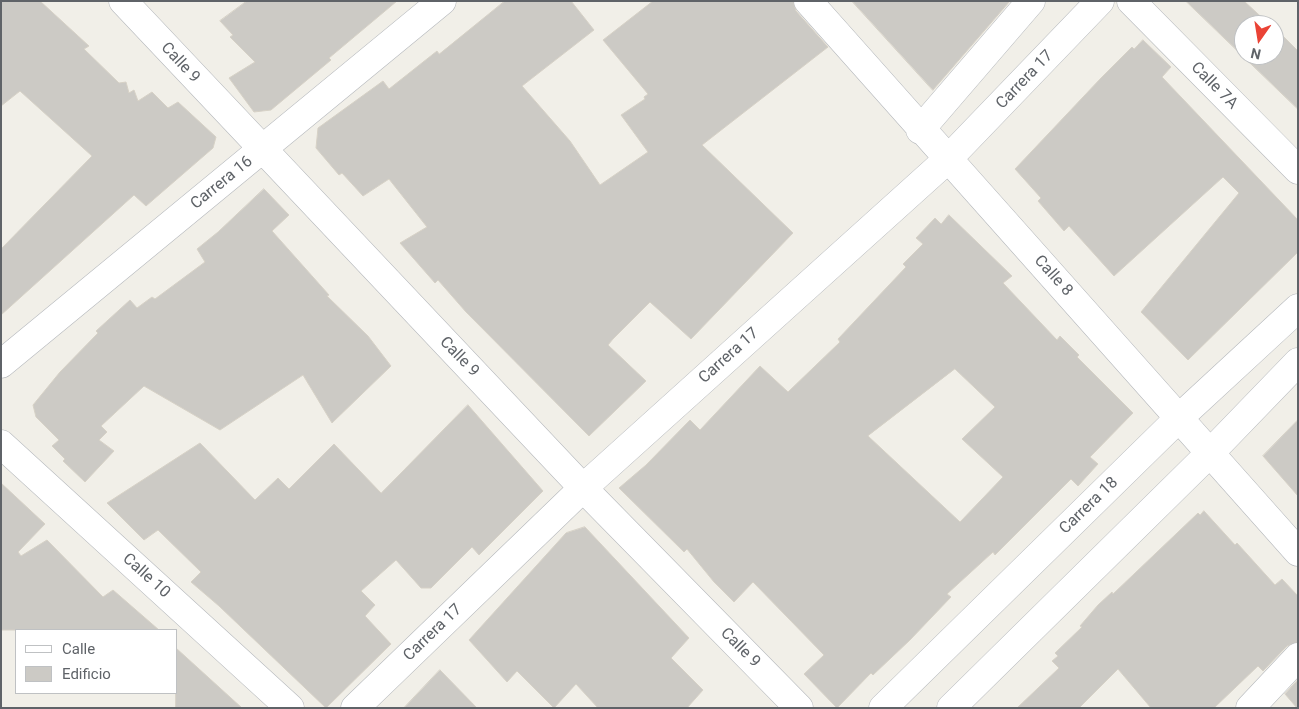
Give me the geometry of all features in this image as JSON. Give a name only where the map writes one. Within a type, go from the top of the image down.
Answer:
[{"type":"street","name":"Calle 9","points":[[123,1],[583,488],[799,708]]},
{"type":"street","name":"Carrera 16","points":[[1,364],[442,1]]},
{"type":"street","name":"Calle 8","points":[[808,1],[920,130],[1180,417],[1298,552]]},
{"type":"street","points":[[920,130],[1031,1]]},
{"type":"street","name":"Carrera 17","points":[[355,708],[583,488],[948,159],[1100,1]]},
{"type":"street","name":"Calle 7A","points":[[1131,1],[1298,170]]},
{"type":"street","name":"Carrera 18","points":[[883,708],[1180,417],[1298,308]]},
{"type":"street","points":[[951,708],[1211,452],[1298,362]]},
{"type":"street","name":"Calle 10","points":[[1,444],[290,708]]},
{"type":"street","points":[[1250,708],[1298,657]]},
{"type":"building","points":[[1,1],[40,1],[89,46],[84,49],[119,83],[126,82],[129,93],[134,90],[138,101],[152,92],[168,108],[178,102],[216,137],[213,148],[146,206],[134,195],[1,315],[1,249],[92,156],[20,91],[1,106]]},
{"type":"building","points":[[247,1],[397,1],[271,110],[254,112],[229,78],[255,62],[230,37],[233,35],[220,21]]},
{"type":"building","points":[[505,1],[571,1],[594,30],[522,86],[570,141],[600,185],[648,152],[621,115],[645,99],[644,97],[648,94],[603,40],[653,1],[793,1],[796,11],[828,47],[702,145],[793,233],[691,339],[650,302],[608,345],[646,381],[589,436],[466,312],[438,280],[435,283],[400,243],[427,227],[389,179],[363,196],[342,173],[339,175],[316,148],[318,128],[383,81],[389,89],[437,51],[439,54]]},
{"type":"building","points":[[852,1],[1010,1],[933,90]]},
{"type":"building","points":[[1186,1],[1244,1],[1259,15],[1234,15],[1234,47]]},
{"type":"building","points":[[1284,37],[1298,51],[1298,109],[1252,65],[1284,65]]},
{"type":"building","points":[[1143,40],[1171,67],[1162,77],[1298,220],[1298,252],[1188,360],[1141,312],[1239,193],[1223,177],[1114,276],[1069,226],[1064,231],[1038,201],[1041,198],[1015,169],[1101,78],[1132,47],[1134,49]]},
{"type":"building","points":[[264,189],[289,215],[272,231],[329,295],[327,296],[368,336],[391,366],[332,423],[303,375],[220,430],[144,386],[101,426],[107,432],[99,440],[114,451],[85,482],[63,461],[65,459],[52,446],[59,440],[36,417],[33,405],[60,372],[98,333],[96,331],[130,300],[137,308],[152,297],[155,299],[205,262],[197,249]]},
{"type":"building","points":[[949,215],[1012,276],[1003,283],[1057,340],[1060,336],[1079,355],[1077,357],[1133,413],[1090,457],[1098,464],[1078,486],[1071,479],[995,555],[993,552],[947,594],[951,597],[910,640],[873,675],[871,673],[837,708],[804,674],[824,655],[753,582],[734,602],[714,582],[687,549],[684,552],[619,488],[646,465],[690,420],[700,430],[760,366],[788,392],[840,342],[838,339],[906,267],[903,264],[923,244],[916,238],[935,218],[941,224]],"holes":[[[955,369],[995,407],[962,439],[1003,477],[960,522],[868,436]]]},
{"type":"building","points":[[468,405],[543,491],[479,555],[472,547],[431,588],[421,588],[396,560],[361,591],[375,605],[365,616],[391,644],[326,708],[219,606],[191,582],[201,572],[158,530],[144,540],[107,503],[200,443],[255,500],[278,478],[289,489],[334,444],[381,493]]},
{"type":"building","points":[[1298,420],[1298,496],[1263,456]]},
{"type":"building","points":[[1,483],[45,524],[18,552],[21,556],[47,540],[103,597],[113,590],[158,629],[15,629],[1,630]]},
{"type":"building","points":[[1204,511],[1235,545],[1237,543],[1275,585],[1282,579],[1298,596],[1298,642],[1287,646],[1263,671],[1258,666],[1214,708],[1151,708],[1118,669],[1079,708],[1017,708],[1059,668],[1052,661],[1058,656],[1055,653],[1082,627],[1080,626],[1098,605],[1112,592],[1113,594],[1198,513],[1200,515]]},
{"type":"building","points":[[585,527],[689,638],[671,658],[703,690],[687,708],[598,708],[576,684],[554,708],[517,671],[507,682],[469,640],[566,533]]},
{"type":"building","points":[[178,650],[242,708],[176,708],[176,694],[178,694]]},
{"type":"building","points":[[440,670],[477,708],[404,708]]},
{"type":"building","points":[[1298,680],[1298,708],[1297,708],[1285,694]]}]
